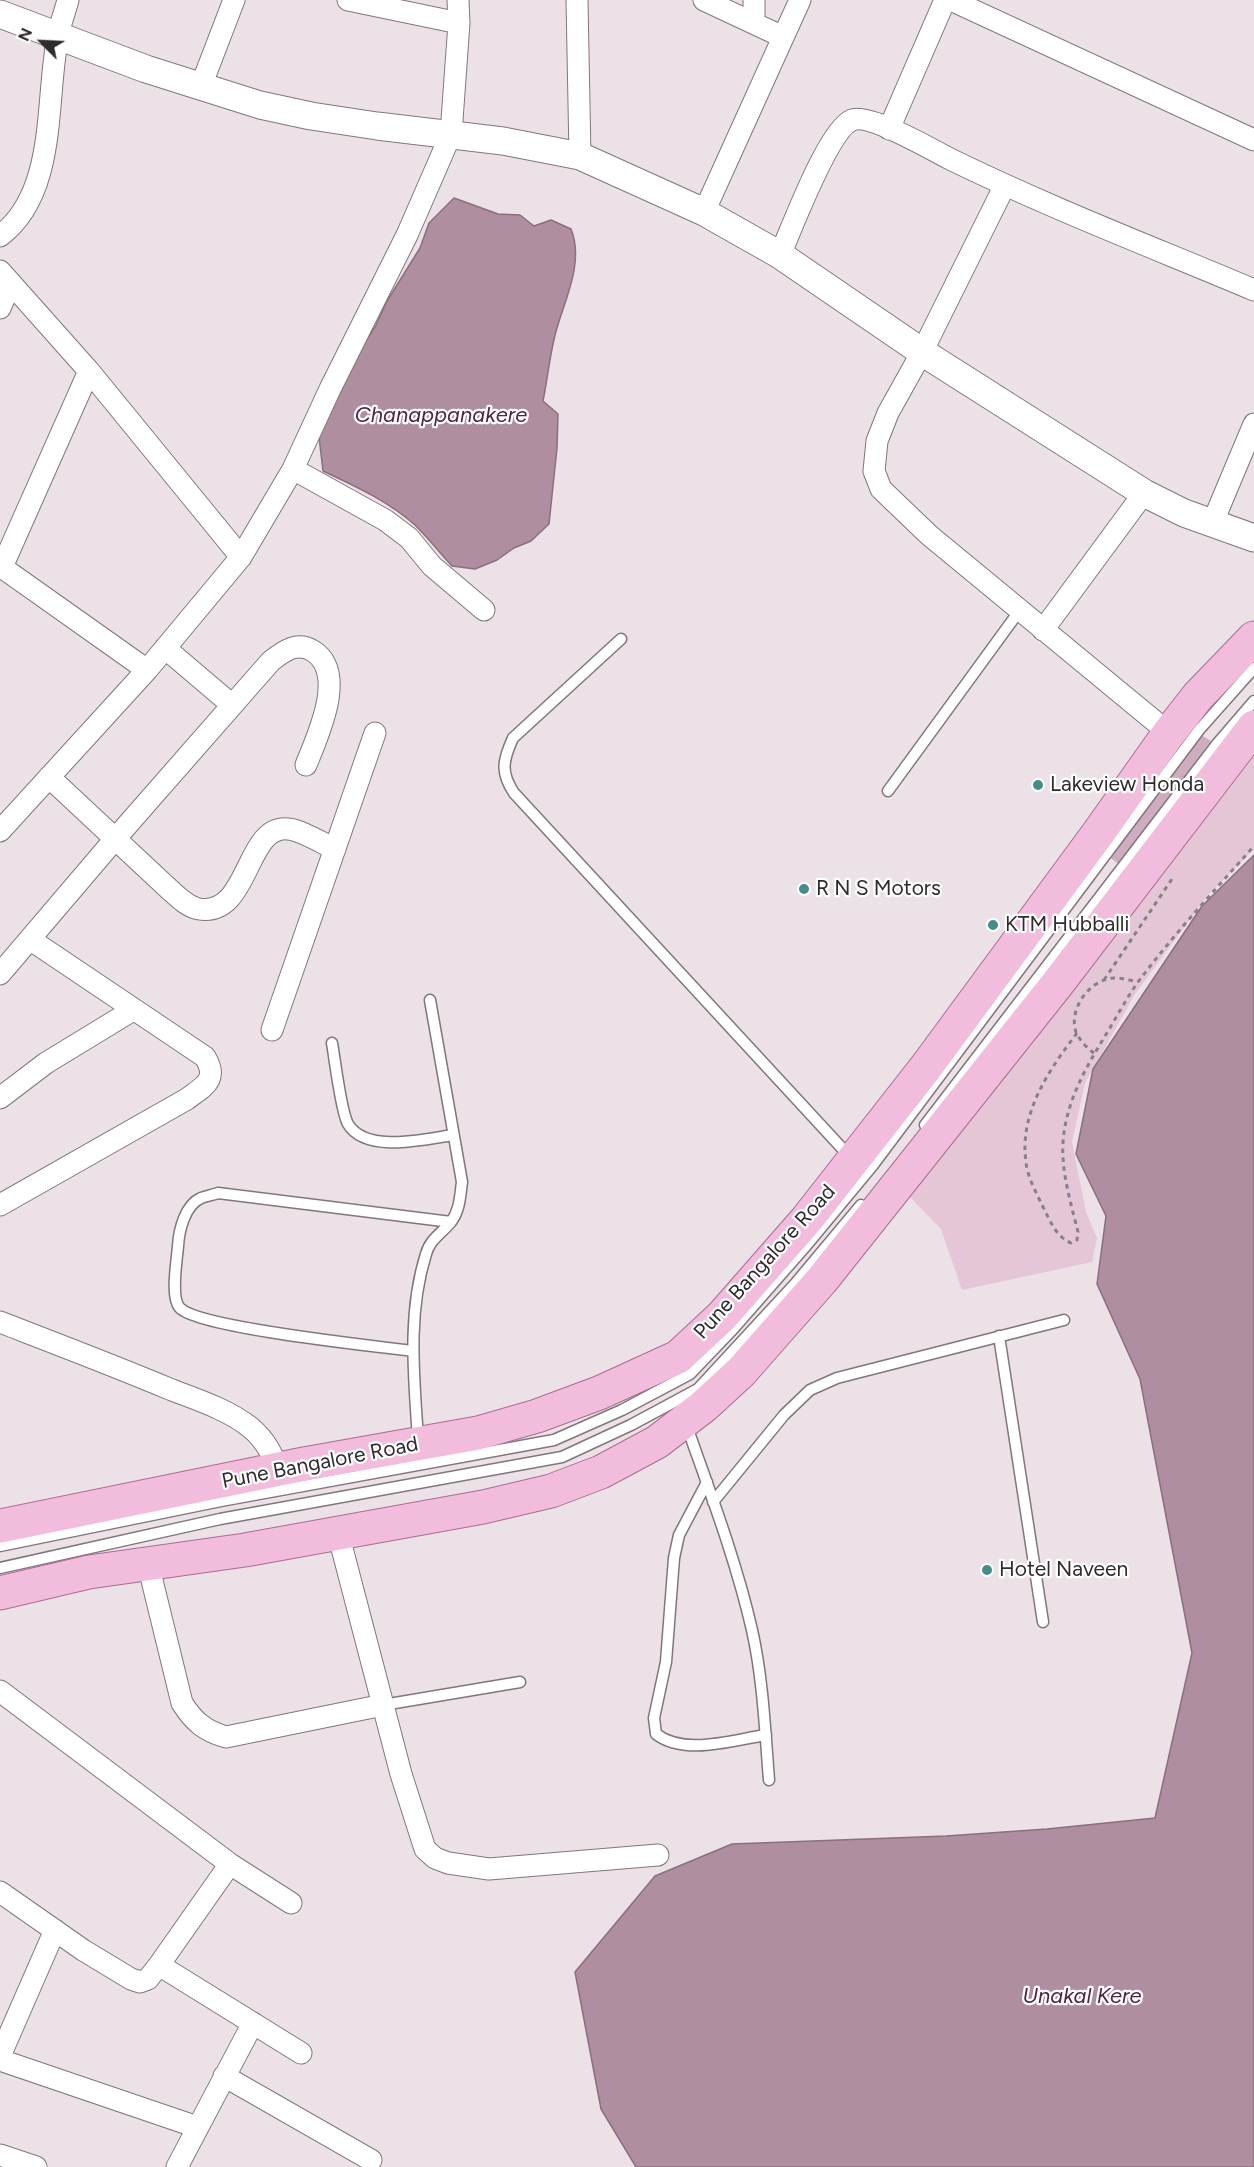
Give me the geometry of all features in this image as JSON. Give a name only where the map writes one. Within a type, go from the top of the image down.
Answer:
[{"type":"main road","name":"Pune Bangalore Road","points":[[0,1526],[278,1470],[478,1433],[537,1416],[599,1393],[678,1357],[722,1316],[807,1219],[933,1057],[1092,842],[1169,733],[1198,696],[1254,638]]},
{"type":"main road","points":[[0,1593],[89,1572],[245,1550],[483,1507],[551,1491],[601,1472],[657,1442],[704,1406],[741,1372],[822,1280],[1058,983],[1254,727]]},
{"type":"street","points":[[0,236],[10,228],[25,209],[36,184],[43,157],[58,35],[68,0]]},
{"type":"street","points":[[201,87],[234,0]]},
{"type":"street","points":[[350,0],[459,22]]},
{"type":"street","points":[[0,831],[147,669],[241,557],[293,469],[335,378],[407,235],[451,134],[459,22],[458,0]]},
{"type":"street","points":[[577,0],[580,156]]},
{"type":"street","points":[[704,0],[783,37]]},
{"type":"street","points":[[754,0],[754,23]]},
{"type":"street","points":[[704,212],[800,0]]},
{"type":"street","points":[[889,129],[945,0]]},
{"type":"street","points":[[951,0],[1254,140]]},
{"type":"street","points":[[0,14],[146,69],[260,105],[311,116],[503,141],[580,156],[704,212],[780,255],[922,352],[1144,493],[1184,513],[1254,538]]},
{"type":"street","points":[[780,255],[829,145],[844,124],[854,118],[864,119],[889,129],[1005,185],[1254,290]]},
{"type":"street","points":[[1005,185],[922,352],[888,413],[877,441],[874,471],[881,489],[930,535],[1169,733]]},
{"type":"street","points":[[6,277],[89,372],[241,557]]},
{"type":"street","points":[[0,308],[6,277]]},
{"type":"street","points":[[89,372],[1,566],[147,669]]},
{"type":"street","points":[[1212,524],[1254,424]]},
{"type":"street","points":[[293,469],[385,520],[409,538],[438,571],[484,610]]},
{"type":"street","points":[[1044,630],[1144,493]]},
{"type":"street","points":[[0,974],[271,661],[284,650],[297,646],[306,647],[317,654],[326,668],[329,688],[324,720],[306,765]]},
{"type":"street","points":[[165,648],[232,705]]},
{"type":"street","points":[[272,1030],[375,733]]},
{"type":"street","points":[[49,777],[175,894],[199,909],[225,902],[236,890],[259,847],[268,835],[279,830],[288,829],[297,832],[334,849]]},
{"type":"street","points":[[0,1204],[187,1099],[207,1084],[211,1075],[211,1066],[205,1057],[31,940]]},
{"type":"street","points":[[0,1098],[46,1063],[133,1010]]},
{"type":"street","points":[[0,1322],[147,1379],[231,1416],[250,1427],[263,1439],[272,1453],[278,1470]]},
{"type":"street","points":[[338,1533],[382,1705],[425,1849],[435,1858],[448,1863],[489,1869],[658,1855]]},
{"type":"street","points":[[148,1564],[182,1703],[192,1719],[208,1732],[226,1737],[382,1705]]},
{"type":"street","points":[[0,1690],[230,1864],[291,1903]]},
{"type":"street","points":[[0,1892],[130,1979],[140,1982],[148,1979],[159,1965],[230,1864]]},
{"type":"street","points":[[0,2056],[54,1930]]},
{"type":"street","points":[[159,1965],[301,2053]]},
{"type":"street","points":[[177,2167],[253,2023]]},
{"type":"street","points":[[0,2061],[197,2127]]},
{"type":"street","points":[[224,2076],[371,2160]]},
{"type":"street","points":[[0,2155],[36,2167]]},
{"type":"lane","points":[[888,791],[1020,610]]},
{"type":"lane","points":[[621,639],[513,738],[506,752],[504,768],[506,780],[514,792],[853,1160]]},
{"type":"lane","points":[[0,1546],[221,1501],[554,1440],[622,1410],[690,1374],[790,1265],[873,1165],[1199,730],[1254,668]]},
{"type":"lane","points":[[914,1138],[1217,744],[1254,701]]},
{"type":"lane","points":[[418,1445],[413,1351],[421,1273],[427,1250],[459,1209],[462,1182],[430,1000]]},
{"type":"lane","points":[[332,1043],[347,1122],[361,1137],[389,1142],[453,1135]]},
{"type":"lane","points":[[413,1351],[235,1326],[191,1316],[179,1307],[175,1298],[179,1235],[186,1212],[199,1199],[218,1193],[451,1222]]},
{"type":"lane","points":[[0,1568],[220,1519],[562,1457],[631,1425],[698,1389],[795,1284],[870,1194]]},
{"type":"lane","points":[[713,1502],[784,1414],[810,1390],[837,1378],[1064,1320]]},
{"type":"lane","points":[[999,1336],[1043,1622]]},
{"type":"lane","points":[[685,1421],[737,1572],[753,1632],[763,1698],[769,1780]]},
{"type":"lane","points":[[707,1482],[679,1535],[674,1558],[666,1662],[654,1718],[656,1734],[666,1741],[679,1745],[704,1744],[766,1735]]},
{"type":"lane","points":[[382,1705],[520,1682]]},
{"type":"path","points":[[1077,1033],[1052,1065],[1038,1091],[1030,1116],[1026,1143],[1026,1163],[1039,1198],[1054,1230],[1071,1243],[1077,1240],[1078,1232],[1064,1160],[1063,1142],[1074,1092],[1094,1053],[1138,982],[1178,932],[1254,846]]},
{"type":"path","points":[[1104,980],[1175,874]]},
{"type":"path","points":[[1094,1053],[1077,1033],[1075,1015],[1083,996],[1092,986],[1104,980],[1114,978],[1138,982]]},
{"type":"shaded area","points":[[1254,746],[1254,849],[1208,895],[1135,994],[1085,1083],[1072,1142],[1086,1212],[1097,1238],[1092,1262],[962,1290],[941,1229],[909,1196]]},
{"type":"water","name":"Chanappanakere","points":[[454,198],[498,214],[520,215],[534,226],[551,220],[571,229],[576,254],[569,291],[557,328],[543,401],[558,414],[549,524],[531,541],[475,569],[452,566],[405,516],[371,495],[323,471],[319,437],[355,356],[375,327],[387,301],[420,248],[429,223]]},
{"type":"water","name":"Unakal Kere","points":[[1254,855],[1254,2167],[636,2167],[601,2109],[575,1972],[655,1876],[732,1844],[946,1836],[1155,1818],[1192,1653],[1140,1379],[1097,1284],[1106,1216],[1076,1154],[1093,1069],[1202,906]]},
{"type":"building","points":[[1199,734],[1211,741],[1119,864],[1109,857]]},
{"type":"place","name":"Lakeview Honda","points":[[1038,785]]},
{"type":"place","name":"R N S Motors","points":[[804,889]]},
{"type":"place","name":"KTM Hubballi","points":[[993,925]]},
{"type":"place","name":"Hotel Naveen","points":[[987,1570]]}]
